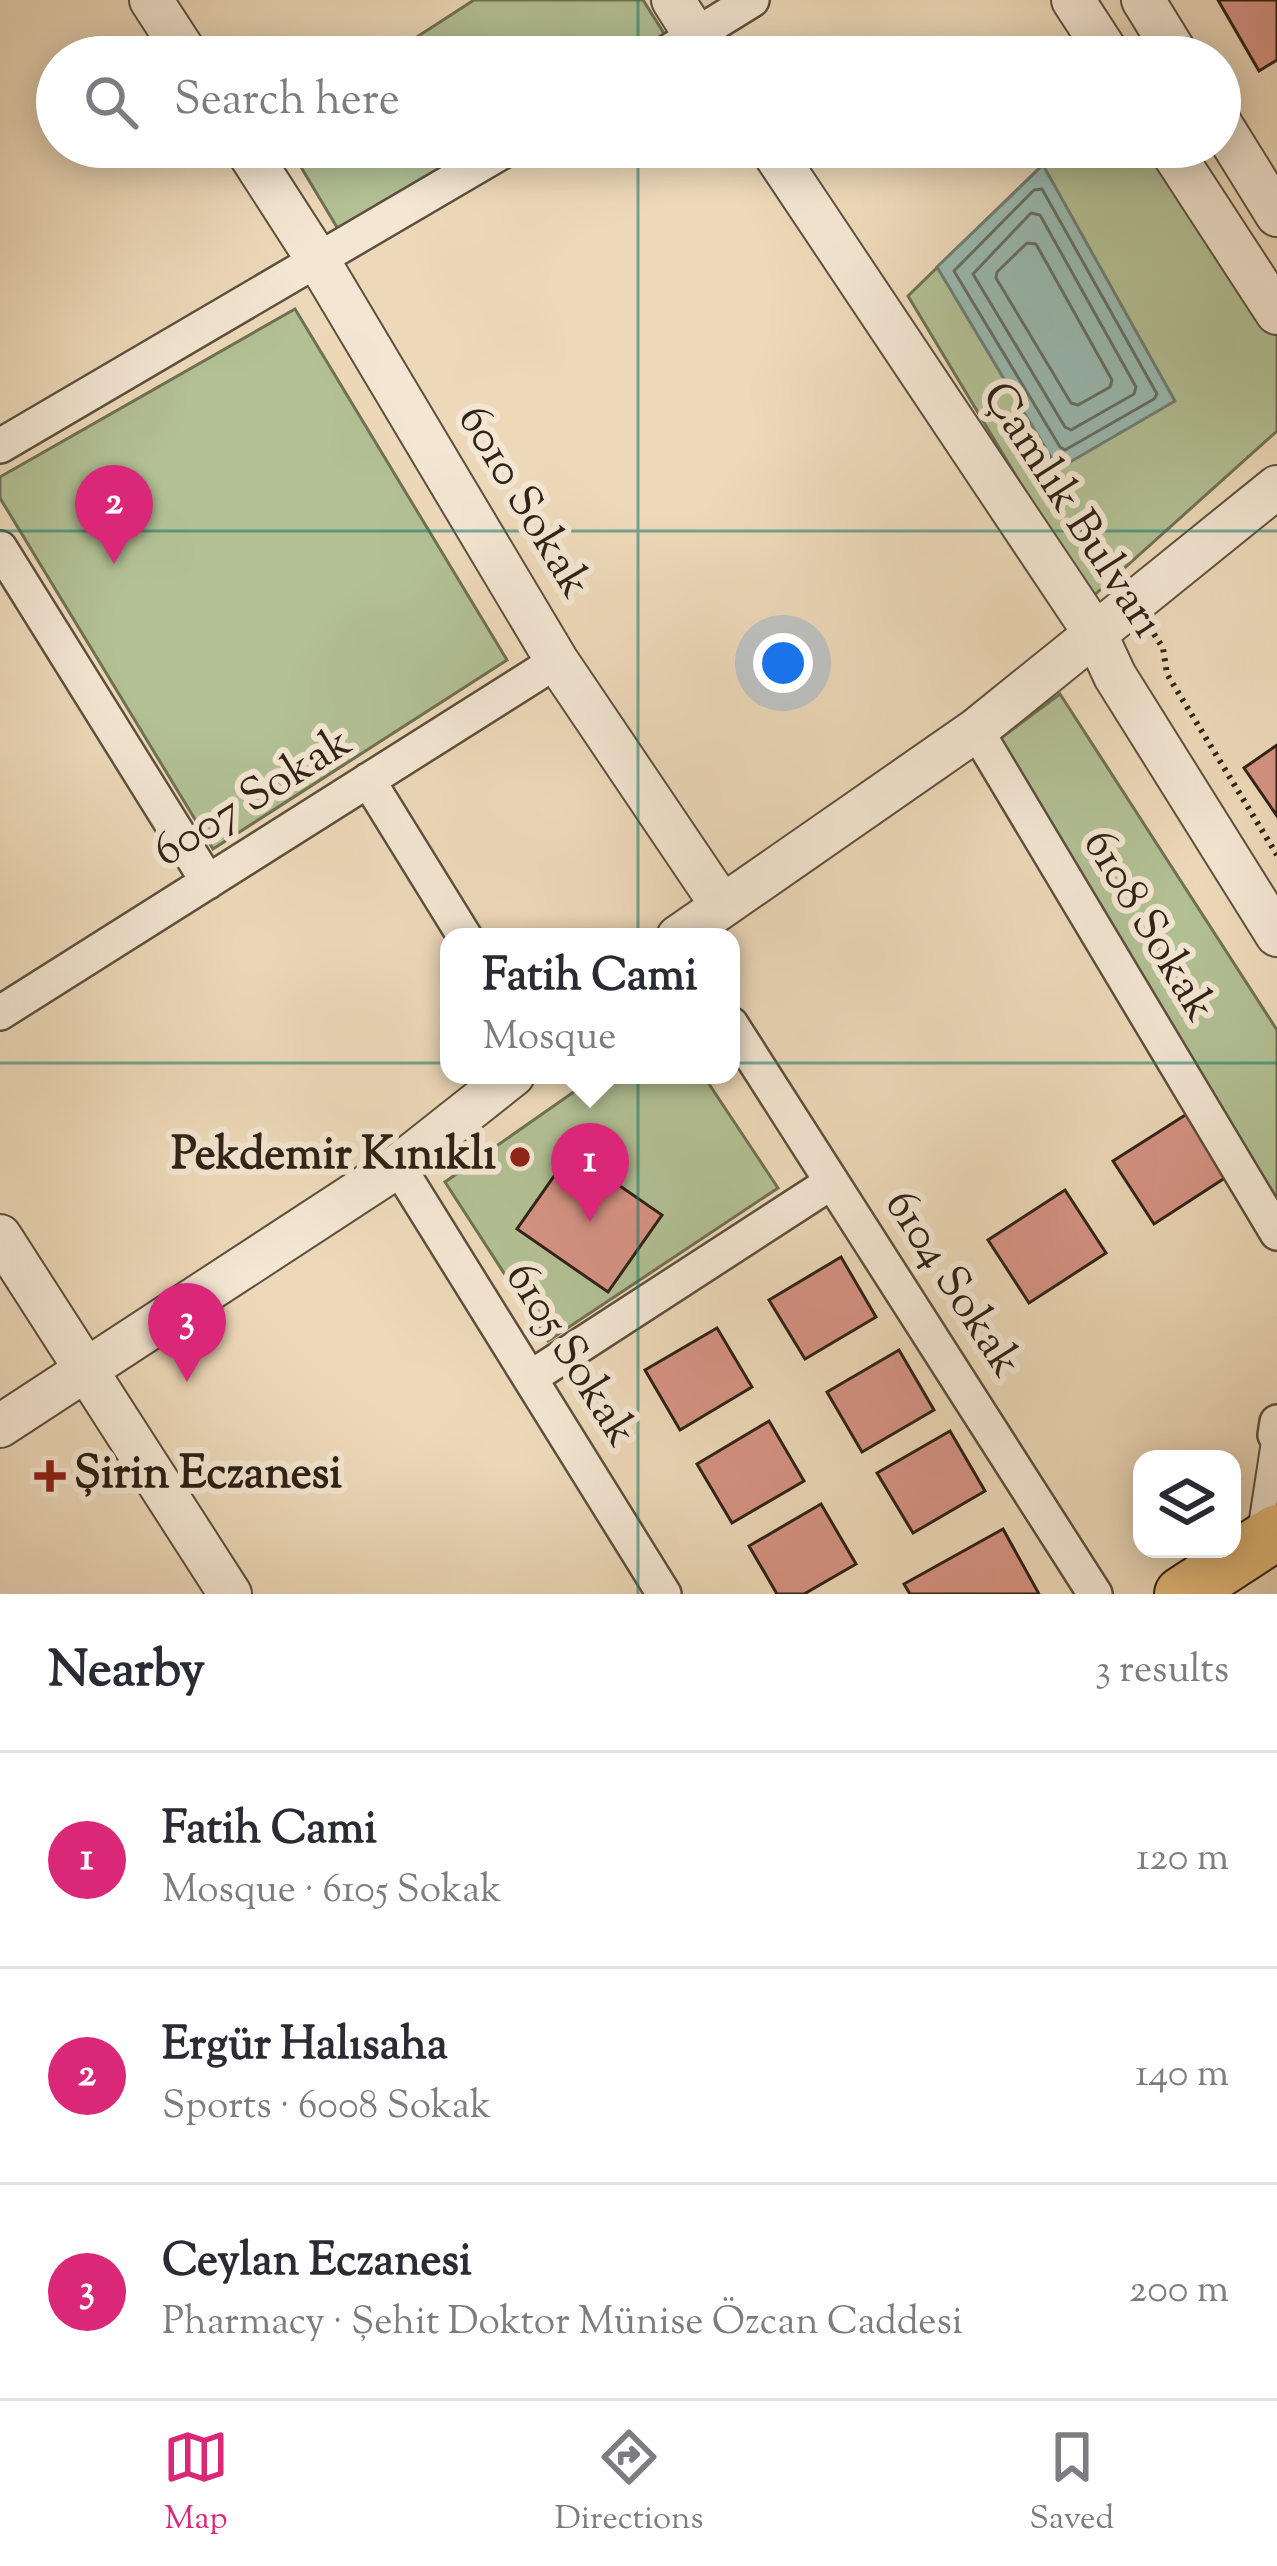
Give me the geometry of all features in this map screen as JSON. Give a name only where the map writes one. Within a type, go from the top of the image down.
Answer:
[{"type":"main road","points":[[1182,1594],[1268,1538]]},
{"type":"street","points":[[151,0],[174,36]]},
{"type":"street","points":[[673,0],[684,36]]},
{"type":"street","points":[[706,36],[752,0]]},
{"type":"street","points":[[1073,0],[1096,36]]},
{"type":"street","points":[[1143,0],[1165,36]]},
{"type":"street","points":[[1241,157],[1277,214]]},
{"type":"street","name":"6010 Sokak","points":[[259,168],[557,661],[721,904]]},
{"type":"street","points":[[0,446],[475,168]]},
{"type":"street","name":"Çamlık Bulvarı","points":[[784,168],[1096,635],[1114,676],[1277,935]]},
{"type":"street","points":[[1183,168],[1277,313]]},
{"type":"street","points":[[689,928],[976,730],[1277,488]]},
{"type":"street","points":[[0,548],[208,882]]},
{"type":"street","points":[[1096,635],[1135,670],[1277,883]]},
{"type":"street","name":"6007 Sokak","points":[[0,1013],[557,661]]},
{"type":"street","name":"6108 Sokak","points":[[976,730],[1277,1233]]},
{"type":"street","points":[[368,780],[458,928]]},
{"type":"street","name":"6104 Sokak","points":[[740,1038],[1095,1594]]},
{"type":"street","points":[[0,1426],[398,1166],[502,1084]]},
{"type":"street","name":"6105 Sokak","points":[[398,1166],[664,1594]]},
{"type":"street","points":[[530,1378],[832,1182]]},
{"type":"street","points":[[0,1236],[230,1594]]},
{"type":"street","points":[[1268,1538],[1276,1428]]},
{"type":"path","points":[[1135,604],[1163,648],[1167,674],[1277,855]]},
{"type":"green space","points":[[474,0],[643,0],[666,36],[418,36]]},
{"type":"green space","points":[[302,168],[444,168],[338,229]]},
{"type":"green space","points":[[1039,168],[1187,168],[1277,320],[1277,431],[1090,599],[908,296]]},
{"type":"green space","points":[[295,309],[507,660],[213,849],[0,498],[0,477]]},
{"type":"green space","points":[[1060,694],[1277,1030],[1277,1218],[993,744]]},
{"type":"green space","points":[[585,1084],[709,1084],[778,1188],[548,1341],[445,1182]]},
{"type":"water","points":[[1045,168],[1175,401],[1058,469],[937,267]]},
{"type":"building","points":[[1218,0],[1277,0],[1277,60],[1259,71]]},
{"type":"building","points":[[1277,745],[1277,816],[1244,768]]},
{"type":"building","points":[[1190,1112],[1231,1174],[1154,1224],[1113,1161]]},
{"type":"building","points":[[571,1152],[662,1215],[608,1292],[517,1229]]},
{"type":"building","points":[[1065,1190],[1106,1253],[1029,1303],[988,1240]]},
{"type":"building","points":[[841,1257],[876,1317],[805,1359],[769,1300]]},
{"type":"building","points":[[717,1328],[752,1387],[680,1430],[645,1370]]},
{"type":"building","points":[[899,1350],[934,1410],[862,1452],[827,1392]]},
{"type":"building","points":[[769,1421],[804,1481],[732,1523],[697,1464]]},
{"type":"building","points":[[950,1431],[985,1491],[913,1533],[877,1473]]},
{"type":"building","points":[[821,1504],[856,1564],[804,1594],[777,1594],[749,1546]]},
{"type":"building","points":[[1003,1529],[1039,1594],[910,1594],[904,1584]]},
{"type":"place","name":"Ergür Halısaha","points":[[114,564]]},
{"type":"place","name":"Pekdemir Kınıklı","points":[[520,1157]]},
{"type":"place","name":"Fatih Cami","points":[[590,1222]]},
{"type":"place","name":"Ceylan Eczanesi","points":[[187,1382]]},
{"type":"place","name":"Şirin Eczanesi","points":[[50,1476]]}]
